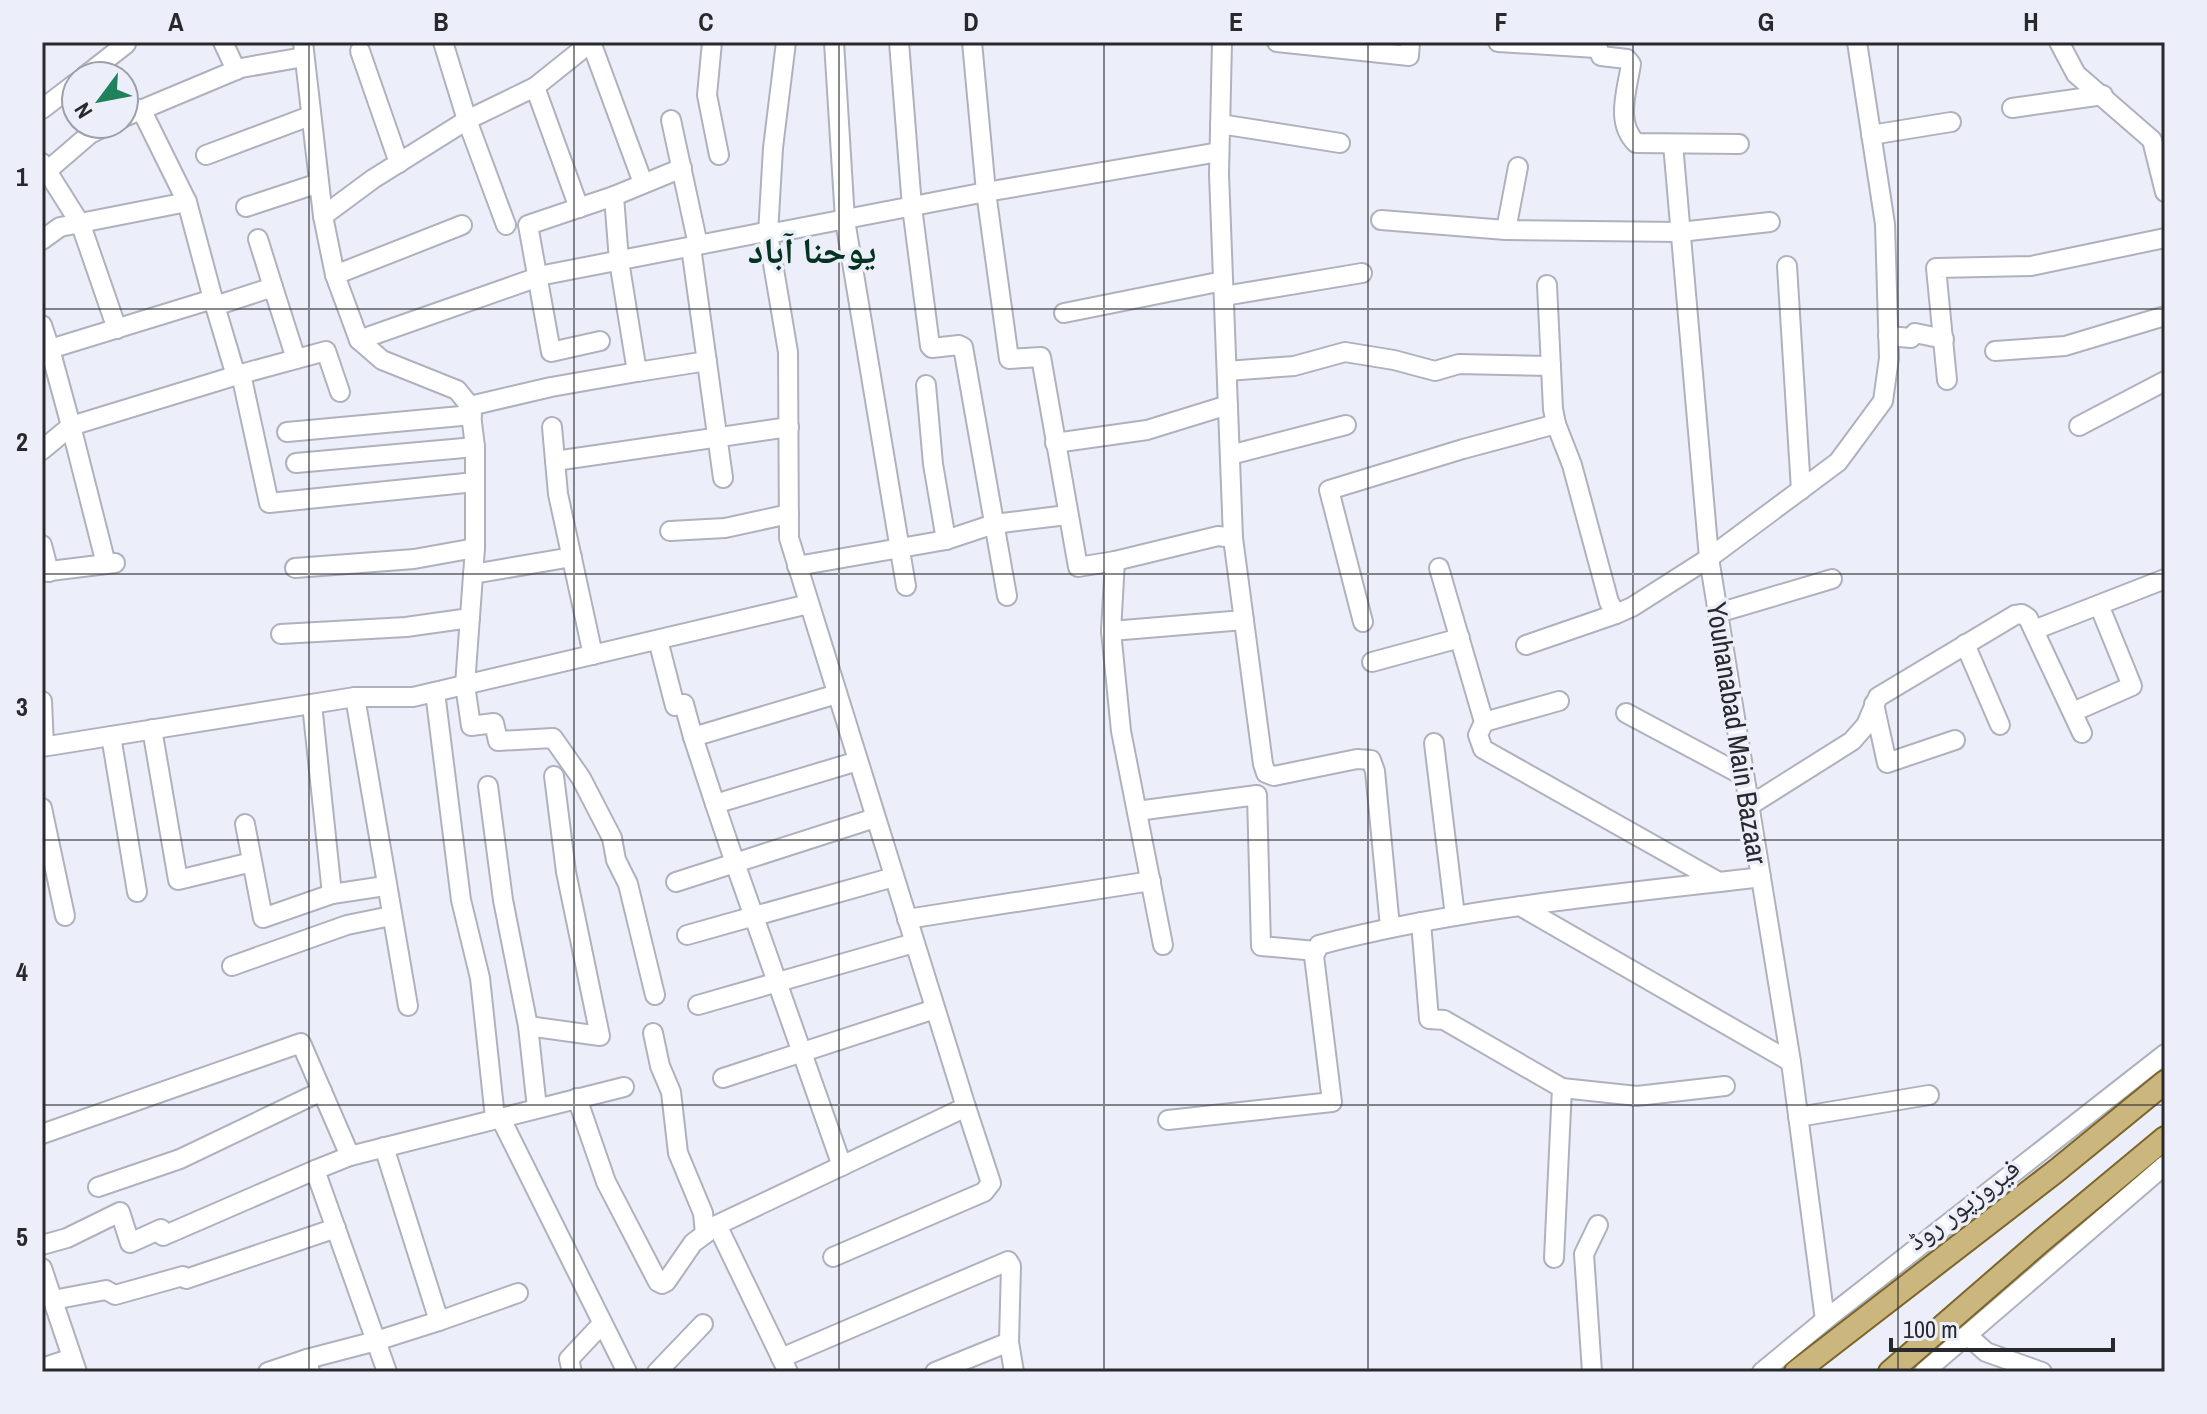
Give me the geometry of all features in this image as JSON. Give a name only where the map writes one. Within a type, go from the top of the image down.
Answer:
[{"type":"main road","name":"فیروزپور روڈ","points":[[1796,1372],[2056,1171],[2165,1082]]},
{"type":"main road","points":[[1890,1372],[2048,1249],[2161,1155]]},
{"type":"street","points":[[223,42],[236,70]]},
{"type":"street","points":[[443,42],[467,120],[506,225]]},
{"type":"street","points":[[323,216],[467,120],[535,87],[591,42],[643,183]]},
{"type":"street","points":[[712,42],[707,95],[719,155]]},
{"type":"street","points":[[786,42],[773,148],[768,234],[788,352],[789,538],[991,1183],[984,1192],[833,1257]]},
{"type":"street","points":[[834,42],[845,220],[906,586]]},
{"type":"street","points":[[899,42],[912,207],[930,346],[963,347],[1007,596]]},
{"type":"street","points":[[972,42],[986,192],[1009,359],[1041,357],[1078,567],[1218,536],[1233,538]]},
{"type":"street","points":[[1222,42],[1219,152],[1233,538],[1266,773],[1274,776],[1357,759],[1371,760],[1375,771],[1390,927]]},
{"type":"street","points":[[1277,42],[1381,47],[1409,56],[1410,42]]},
{"type":"street","points":[[1498,42],[1596,45],[1601,56],[1627,59],[1631,64],[1623,120],[1628,135],[1636,143],[1739,144]]},
{"type":"street","points":[[1526,645],[1616,614],[1709,558],[1838,462],[1883,401],[1889,358],[1885,224],[1857,42]]},
{"type":"street","points":[[2059,42],[2076,74],[2152,140],[2165,192]]},
{"type":"street","points":[[106,60],[126,44]]},
{"type":"street","points":[[140,110],[236,70],[303,49],[323,216],[335,275],[359,340],[382,360],[457,390],[471,411],[475,447],[475,548],[465,685],[471,726],[494,723],[498,741],[553,738],[581,778],[612,838],[616,860],[628,884],[655,995]]},
{"type":"street","points":[[360,51],[399,163]]},
{"type":"street","points":[[535,87],[579,208]]},
{"type":"street","points":[[42,109],[60,95]]},
{"type":"street","points":[[2012,108],[2103,95]]},
{"type":"street","points":[[206,155],[310,116]]},
{"type":"street","points":[[671,120],[694,246],[723,478]]},
{"type":"street","points":[[1871,135],[1951,122]]},
{"type":"street","points":[[1220,124],[1340,143]]},
{"type":"street","points":[[140,125],[187,202],[238,375],[269,503],[475,482]]},
{"type":"street","points":[[82,140],[44,167],[81,225],[117,329]]},
{"type":"street","name":"Youhanabad Main Bazaar","points":[[1673,144],[1709,558],[1791,1062],[1825,1320]]},
{"type":"street","points":[[359,340],[539,277],[986,192],[1219,152]]},
{"type":"street","points":[[1506,230],[1518,167]]},
{"type":"street","points":[[600,341],[551,352],[528,225],[614,196],[682,168]]},
{"type":"street","points":[[246,207],[319,183]]},
{"type":"street","points":[[614,196],[619,261],[637,372]]},
{"type":"street","points":[[42,240],[60,227],[187,202]]},
{"type":"street","points":[[1381,220],[1506,230],[1680,232],[1770,222]]},
{"type":"street","points":[[335,275],[462,225]]},
{"type":"street","points":[[1947,380],[1936,268],[2031,266],[2165,238]]},
{"type":"street","points":[[258,239],[296,359]]},
{"type":"street","points":[[1787,266],[1801,490]]},
{"type":"street","points":[[1064,313],[1223,288],[1362,273]]},
{"type":"street","points":[[1547,285],[1556,424],[1572,465],[1609,602],[1616,614]]},
{"type":"street","points":[[46,352],[117,329],[273,287]]},
{"type":"street","points":[[1995,351],[2065,346],[2165,317]]},
{"type":"street","points":[[42,325],[46,352],[111,564],[45,572],[42,545]]},
{"type":"street","points":[[1888,336],[1911,338],[1915,333],[1944,339]]},
{"type":"street","points":[[42,450],[71,426],[326,351],[340,392]]},
{"type":"street","points":[[1227,371],[1294,366],[1345,352],[1435,371],[1459,364],[1551,366]]},
{"type":"street","points":[[287,432],[471,411],[551,387],[707,361]]},
{"type":"street","points":[[2079,426],[2165,381]]},
{"type":"street","points":[[926,385],[933,464],[946,540]]},
{"type":"street","points":[[1055,443],[1147,430],[1228,405]]},
{"type":"street","points":[[1363,622],[1329,490],[1556,424]]},
{"type":"street","points":[[1230,455],[1346,425]]},
{"type":"street","points":[[552,427],[558,494],[593,655]]},
{"type":"street","points":[[555,461],[789,427]]},
{"type":"street","points":[[296,463],[475,447]]},
{"type":"street","points":[[670,531],[725,528],[789,514]]},
{"type":"street","points":[[797,566],[946,540],[994,524],[1067,515]]},
{"type":"street","points":[[295,568],[414,559],[475,548]]},
{"type":"street","points":[[473,574],[572,557]]},
{"type":"street","points":[[1115,561],[1111,631],[1121,731],[1163,945]]},
{"type":"street","points":[[1439,568],[1484,722],[1478,735],[1483,749],[1719,882]]},
{"type":"street","points":[[1718,613],[1832,579]]},
{"type":"street","points":[[2034,630],[2165,579]]},
{"type":"street","points":[[42,701],[43,746],[355,697],[413,697],[809,604]]},
{"type":"street","points":[[2073,712],[2132,686],[2099,605]]},
{"type":"street","points":[[1749,806],[1852,741],[1866,725],[1878,697],[2015,615],[2022,614],[2028,618],[2082,733]]},
{"type":"street","points":[[281,634],[406,627],[470,618]]},
{"type":"street","points":[[1111,631],[1244,620]]},
{"type":"street","points":[[1372,662],[1460,638]]},
{"type":"street","points":[[658,640],[675,706],[684,704],[735,863],[842,1166]]},
{"type":"street","points":[[1965,644],[2000,725]]},
{"type":"street","points":[[435,692],[461,900],[480,978],[498,1118],[627,1372]]},
{"type":"street","points":[[693,737],[837,694]]},
{"type":"street","points":[[355,697],[408,1006]]},
{"type":"street","points":[[1484,722],[1559,701]]},
{"type":"street","points":[[312,704],[332,894]]},
{"type":"street","points":[[1874,704],[1887,763],[1955,740]]},
{"type":"street","points":[[1626,713],[1744,776]]},
{"type":"street","points":[[152,729],[178,880],[252,862]]},
{"type":"street","points":[[111,736],[137,892]]},
{"type":"street","points":[[1434,743],[1455,916]]},
{"type":"street","points":[[715,804],[858,761]]},
{"type":"street","points":[[528,1026],[600,1036],[566,872],[554,776]]},
{"type":"street","points":[[488,786],[503,900],[528,1026],[537,1108]]},
{"type":"street","points":[[1137,811],[1257,795],[1261,946],[1316,951]]},
{"type":"street","points":[[42,808],[65,916]]},
{"type":"street","points":[[676,882],[875,818]]},
{"type":"street","points":[[245,824],[263,918],[332,894],[385,886]]},
{"type":"street","points":[[687,935],[894,877]]},
{"type":"street","points":[[1168,1120],[1332,1102],[1314,956],[1319,945],[1390,927],[1520,906],[1761,877]]},
{"type":"street","points":[[907,919],[1151,881]]},
{"type":"street","points":[[1520,906],[1791,1062]]},
{"type":"street","points":[[232,966],[347,925],[391,916]]},
{"type":"street","points":[[1421,922],[1429,1019],[1444,1020],[1562,1088],[1637,1096],[1725,1086]]},
{"type":"street","points":[[698,1005],[914,943]]},
{"type":"street","points":[[723,1078],[935,1009]]},
{"type":"street","points":[[653,1033],[660,1066],[671,1092],[678,1153],[711,1229],[785,1365],[1008,1261],[1011,1266],[1009,1342],[1014,1372]]},
{"type":"street","points":[[42,1134],[301,1043],[350,1156]]},
{"type":"street","points":[[1762,1372],[2165,1054]]},
{"type":"street","points":[[42,1245],[67,1238],[120,1212],[130,1243],[161,1229],[163,1236],[350,1156],[624,1087]]},
{"type":"street","points":[[1554,1258],[1562,1088]]},
{"type":"street","points":[[98,1187],[180,1159],[322,1091]]},
{"type":"street","points":[[1798,1117],[1929,1095]]},
{"type":"street","points":[[577,1098],[606,1182],[658,1282],[666,1282],[693,1243],[711,1229],[966,1107]]},
{"type":"street","points":[[384,1147],[439,1321]]},
{"type":"street","points":[[315,1170],[387,1372]]},
{"type":"street","points":[[1592,1372],[1584,1254],[1598,1225]]},
{"type":"street","points":[[53,1300],[106,1290],[115,1295],[183,1276],[186,1279],[336,1228]]},
{"type":"street","points":[[1932,1370],[2048,1249]]},
{"type":"street","points":[[42,1268],[75,1365],[42,1368]]},
{"type":"street","points":[[268,1372],[309,1365],[518,1293]]},
{"type":"street","points":[[572,1372],[569,1359],[602,1324]]},
{"type":"street","points":[[657,1372],[703,1324]]},
{"type":"street","points":[[1967,1335],[1986,1352],[2042,1372]]},
{"type":"street","points":[[935,1372],[1009,1342]]},
{"type":"district","name":"یوحنا آباد","points":[[812,250]]}]
